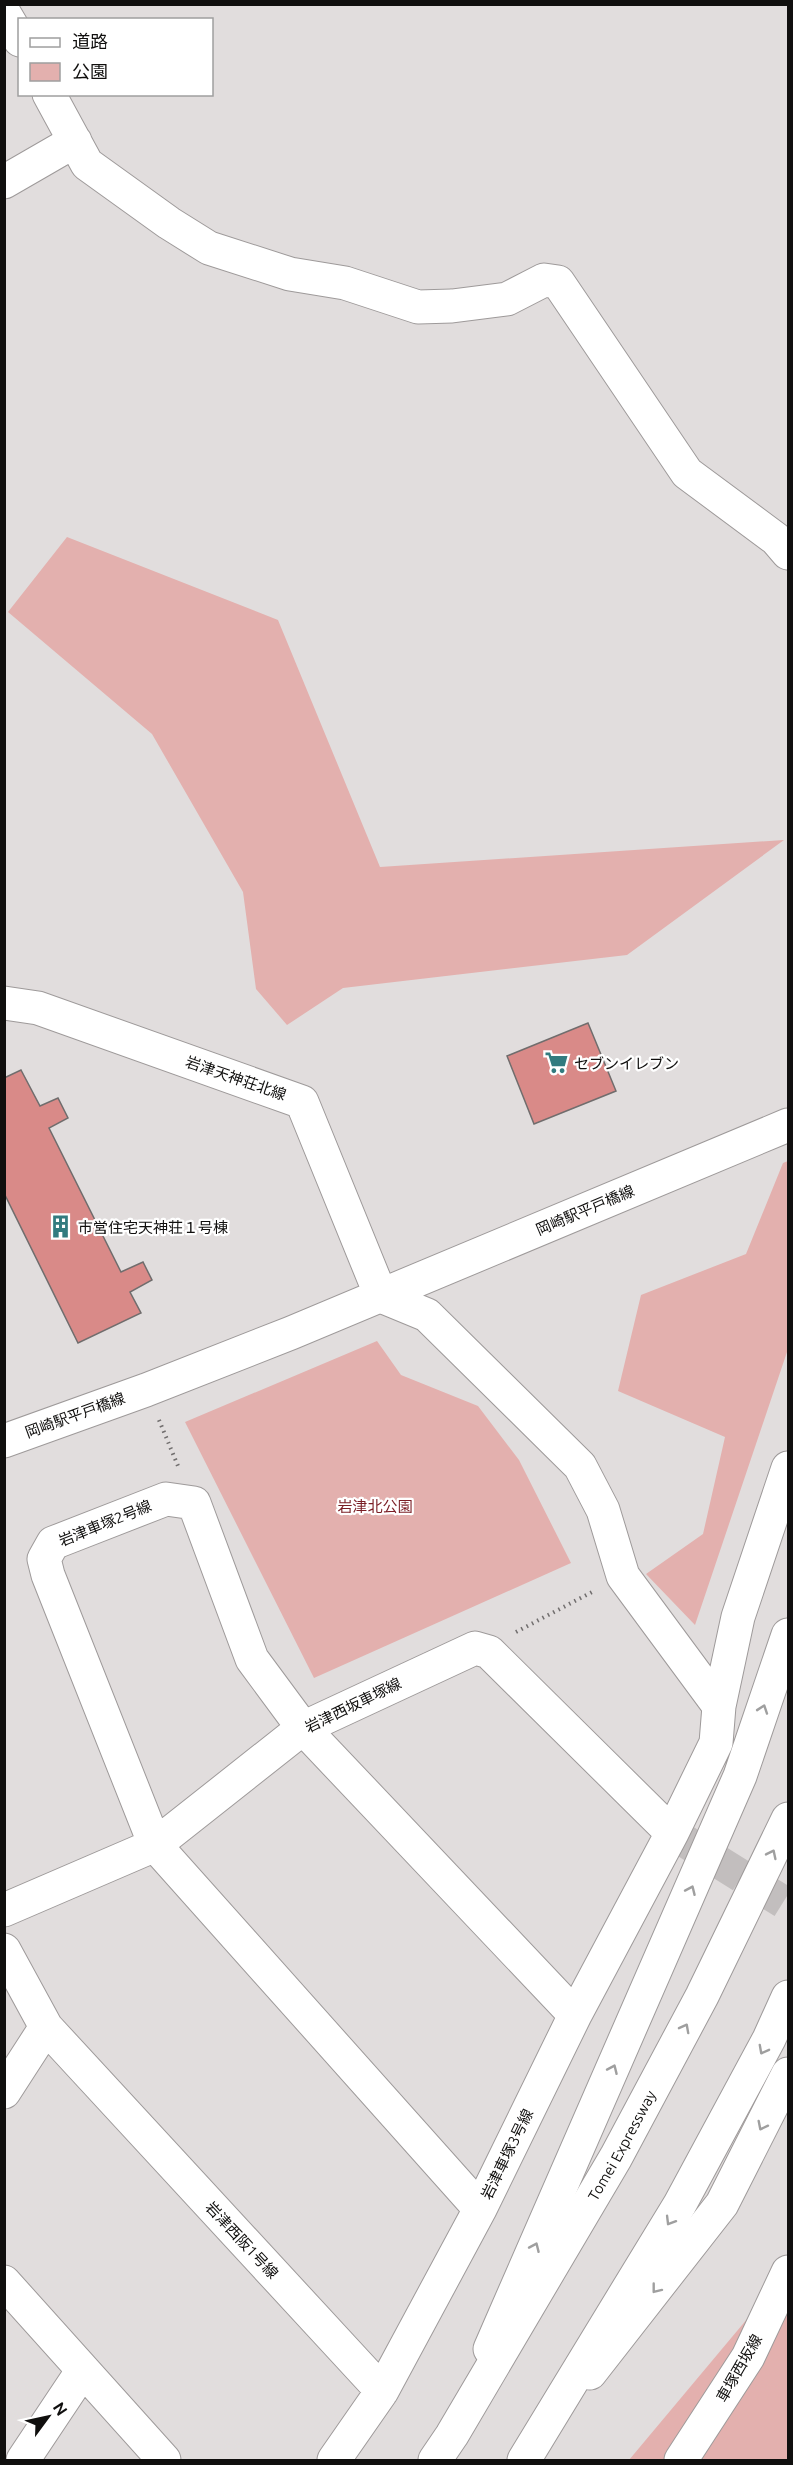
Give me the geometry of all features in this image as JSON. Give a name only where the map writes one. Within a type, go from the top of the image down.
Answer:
[{"type":"main road","points":[[4,13],[18,37]]},
{"type":"main road","points":[[50,96],[87,164],[169,223],[209,248],[290,274],[345,283],[417,307],[452,306],[507,299],[544,280],[558,282],[687,473],[776,539],[789,553]]},
{"type":"main road","points":[[4,182],[75,141]]},
{"type":"main road","name":"岩津天神荘北線","points":[[4,1003],[38,1008],[302,1101],[381,1296]]},
{"type":"main road","name":"岡崎駅平戸橋線","points":[[4,1441],[146,1390],[291,1334],[789,1125]]},
{"type":"main road","points":[[381,1296],[427,1315],[580,1467],[603,1510],[623,1576],[719,1706]]},
{"type":"main road","name":"岩津車塚3号線","points":[[155,1845],[480,2209],[575,2015],[672,1833],[716,1743],[719,1706],[738,1617],[789,1468]]},
{"type":"main road","name":"岩津車塚2号線","points":[[155,1845],[44,1559],[53,1544],[166,1499],[194,1503]]},
{"type":"main road","points":[[194,1503],[252,1659],[303,1728],[575,2015]]},
{"type":"main road","points":[[443,2448],[740,1776],[789,1635]]},
{"type":"main road","name":"岩津西坂車塚線","points":[[4,1911],[155,1845],[303,1728],[475,1648],[489,1652]]},
{"type":"main road","points":[[489,1652],[672,1833]]},
{"type":"main road","name":"Tomei Expressway","points":[[443,2448],[616,2157],[702,1996],[789,1819]]},
{"type":"main road","name":"岩津西阪1号線","points":[[4,1950],[46,2026],[382,2391]]},
{"type":"main road","points":[[528,2453],[680,2204],[789,1997]]},
{"type":"main road","points":[[4,2092],[46,2026]]},
{"type":"main road","points":[[528,2453],[722,2204],[789,2074]]},
{"type":"main road","points":[[334,2460],[382,2391],[480,2209]]},
{"type":"main road","name":"車塚西坂線","points":[[681,2460],[748,2357],[789,2272]]},
{"type":"main road","points":[[4,2282],[164,2460]]},
{"type":"main road","points":[[23,2460],[83,2370]]},
{"type":"path","points":[[146,1390],[194,1503]]},
{"type":"path","points":[[489,1652],[507,1636],[623,1576]]},
{"type":"green space","points":[[67,537],[278,620],[380,867],[784,840],[627,955],[343,988],[287,1025],[256,989],[243,892],[152,734],[8,612]]},
{"type":"green space","points":[[788,1161],[788,1349],[695,1625],[646,1574],[703,1534],[725,1437],[618,1391],[641,1295],[746,1254],[783,1163]]},
{"type":"green space","name":"岩津北公園","points":[[377,1341],[401,1375],[478,1406],[519,1460],[571,1563],[314,1678],[185,1422]]},
{"type":"green space","points":[[788,2270],[788,2460],[629,2460]]},
{"type":"building","points":[[588,1023],[616,1091],[534,1124],[507,1056]]},
{"type":"building","name":"市営住宅天神荘１号棟","points":[[21,1070],[40,1106],[58,1098],[68,1118],[49,1128],[121,1272],[143,1262],[152,1280],[130,1292],[141,1313],[78,1343],[4,1193],[4,1078]]},
{"type":"tunnel","points":[[672,1833],[788,1905]]},
{"type":"place","name":"セブンイレブン","points":[[556,1063]]},
{"type":"place","name":"市営住宅天神荘１号棟","points":[[60,1227]]}]
